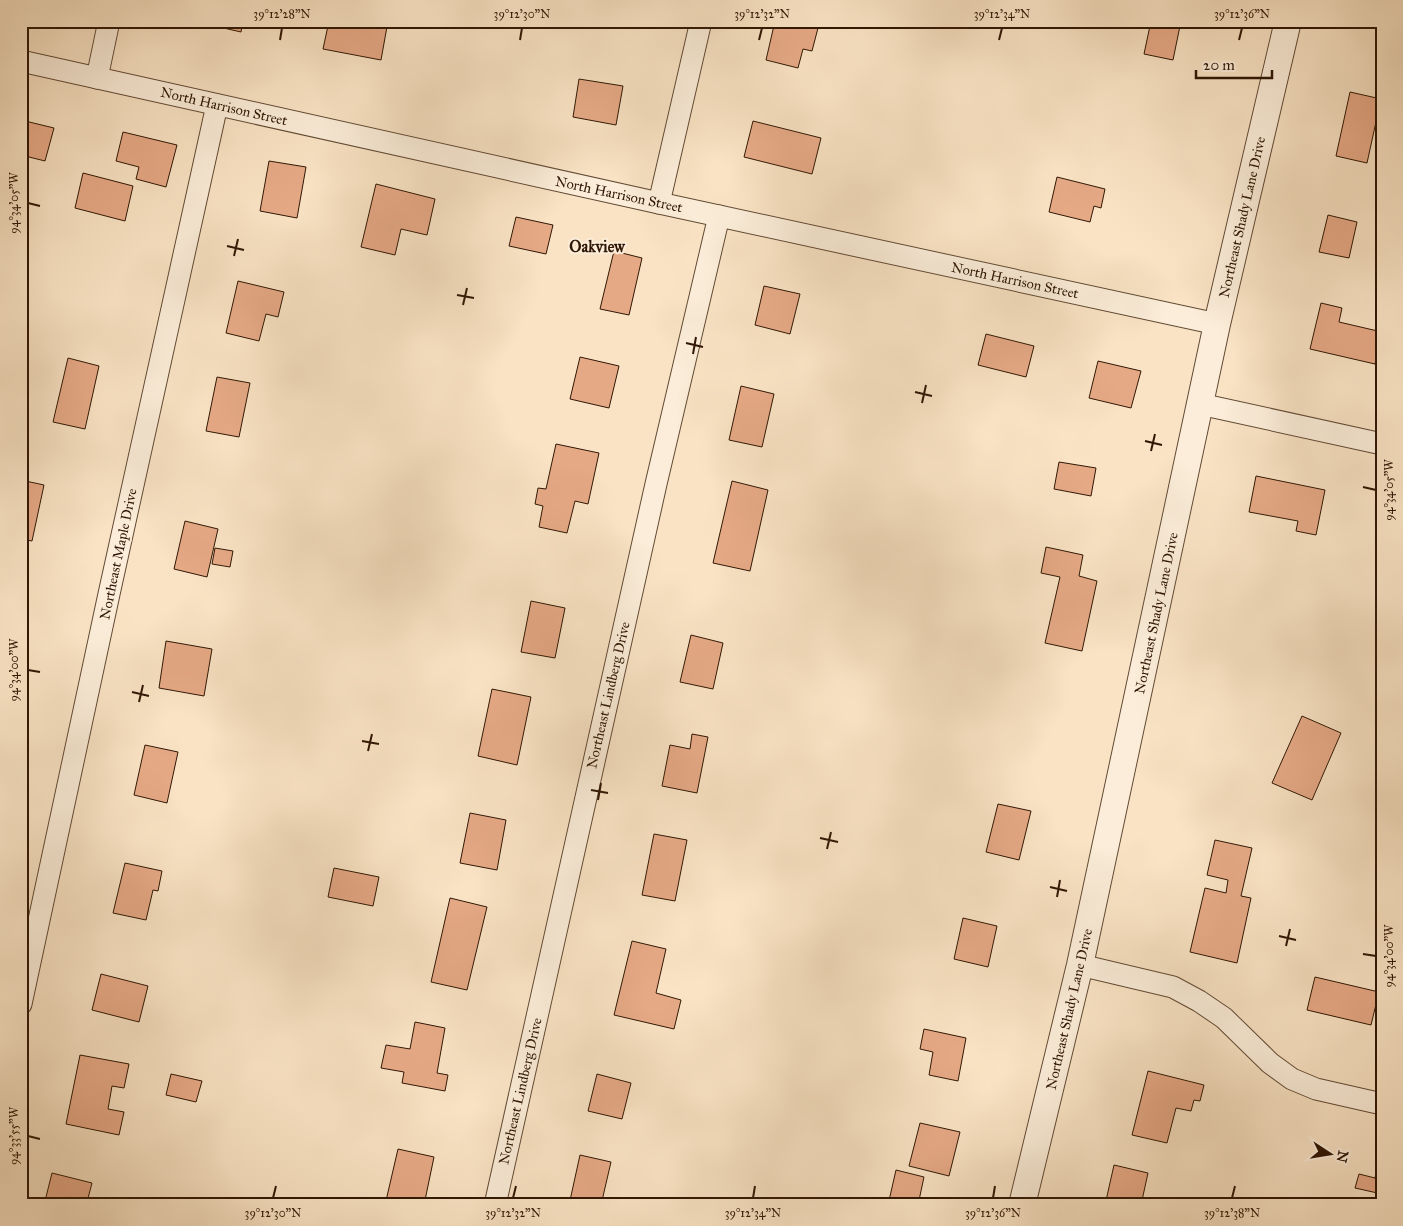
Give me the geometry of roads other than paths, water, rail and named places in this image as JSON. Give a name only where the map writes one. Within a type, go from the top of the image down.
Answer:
[{"type":"street","points":[[97,78],[109,21]]},
{"type":"street","points":[[659,203],[701,21]]},
{"type":"street","name":"Northeast Shady Lane Drive","points":[[1022,1205],[1080,965],[1200,404],[1288,21]]},
{"type":"street","name":"North Harrison Street","points":[[21,61],[718,216],[1218,324]]},
{"type":"street","name":"Northeast Maple Drive","points":[[21,1004],[216,105]]},
{"type":"street","name":"Northeast Lindberg Drive","points":[[495,1205],[656,484],[718,216]]},
{"type":"street","points":[[1200,404],[1382,444]]},
{"type":"street","points":[[1080,965],[1173,987],[1199,1001],[1224,1018],[1270,1064],[1292,1079],[1316,1089],[1382,1104]]},
{"type":"district","name":"Oakview","points":[[597,246]]}]
